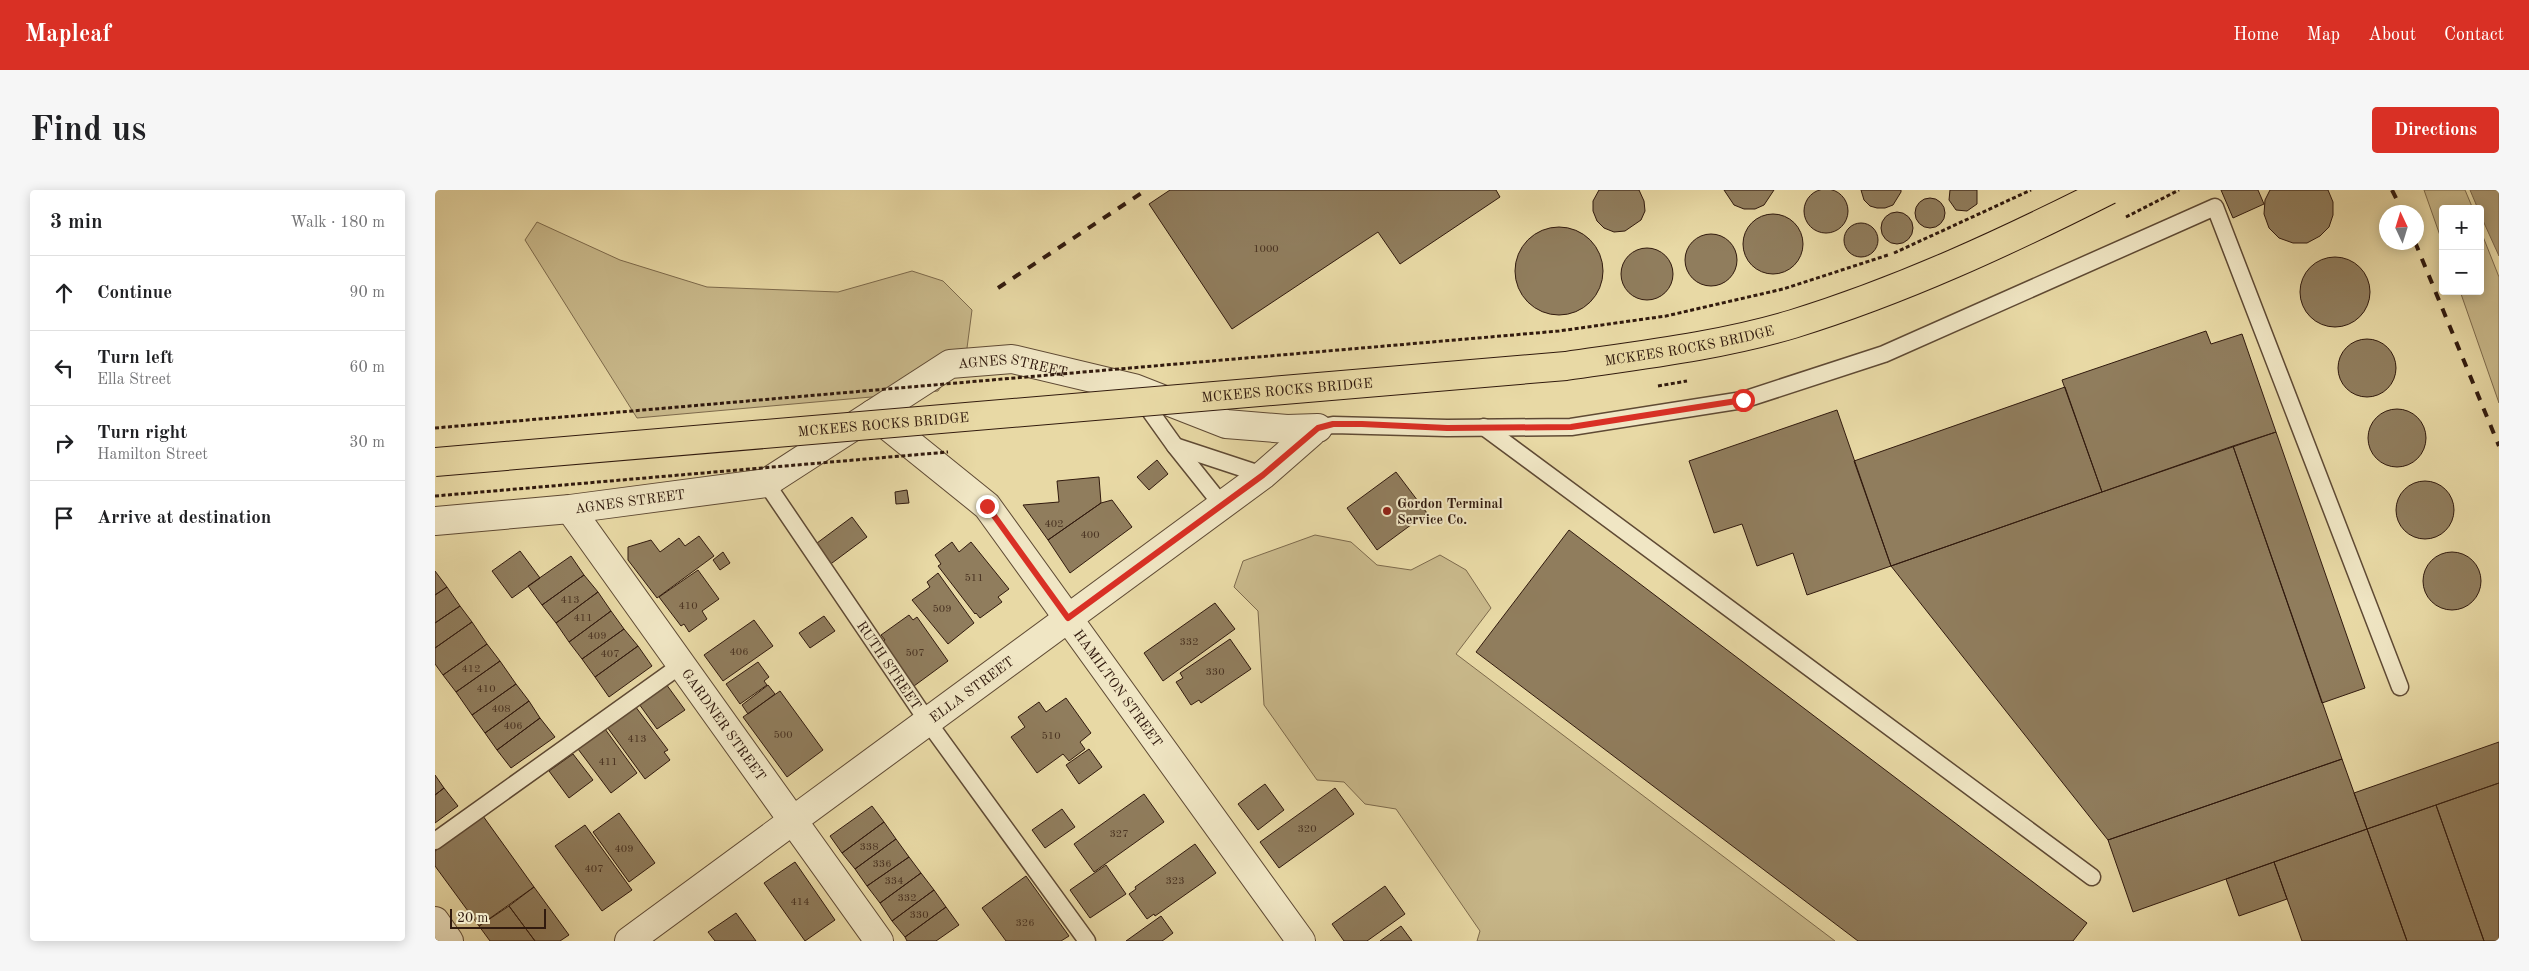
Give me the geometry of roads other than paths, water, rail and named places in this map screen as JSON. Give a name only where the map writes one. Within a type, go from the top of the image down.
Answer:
[{"type":"main road","name":"MCKEES ROCKS BRIDGE","points":[[435,462],[1566,366],[1673,351],[1791,324],[1903,286],[2021,234],[2109,190]]},
{"type":"street","name":"AGNES STREET","points":[[435,521],[570,509],[766,484],[950,364],[1012,359],[1134,388],[1226,424],[1315,430]]},
{"type":"street","name":"HAMILTON STREET","points":[[873,414],[987,506],[1301,941]]},
{"type":"street","name":"ELLA STREET","points":[[629,941],[1263,475],[1315,430]]},
{"type":"street","name":"GARDNER STREET","points":[[570,509],[879,941]]},
{"type":"street","points":[[435,921],[449,941]]},
{"type":"lane","points":[[1315,430],[1333,424],[1571,427],[1743,400],[1884,354],[2215,207],[2400,687]]},
{"type":"lane","points":[[1134,388],[1175,446],[1222,505]]},
{"type":"lane","points":[[1484,427],[2092,877]]},
{"type":"lane","points":[[1175,446],[1263,475]]},
{"type":"lane","name":"RUTH STREET","points":[[766,484],[928,722],[1087,941]]},
{"type":"lane","points":[[435,841],[681,665]]},
{"type":"railway","points":[[998,288],[1146,190]]},
{"type":"railway","points":[[2392,190],[2400,205]]},
{"type":"railway","points":[[2418,250],[2499,446]]},
{"type":"place","name":"Gordon Terminal Service Co.","points":[[1387,511]]}]
